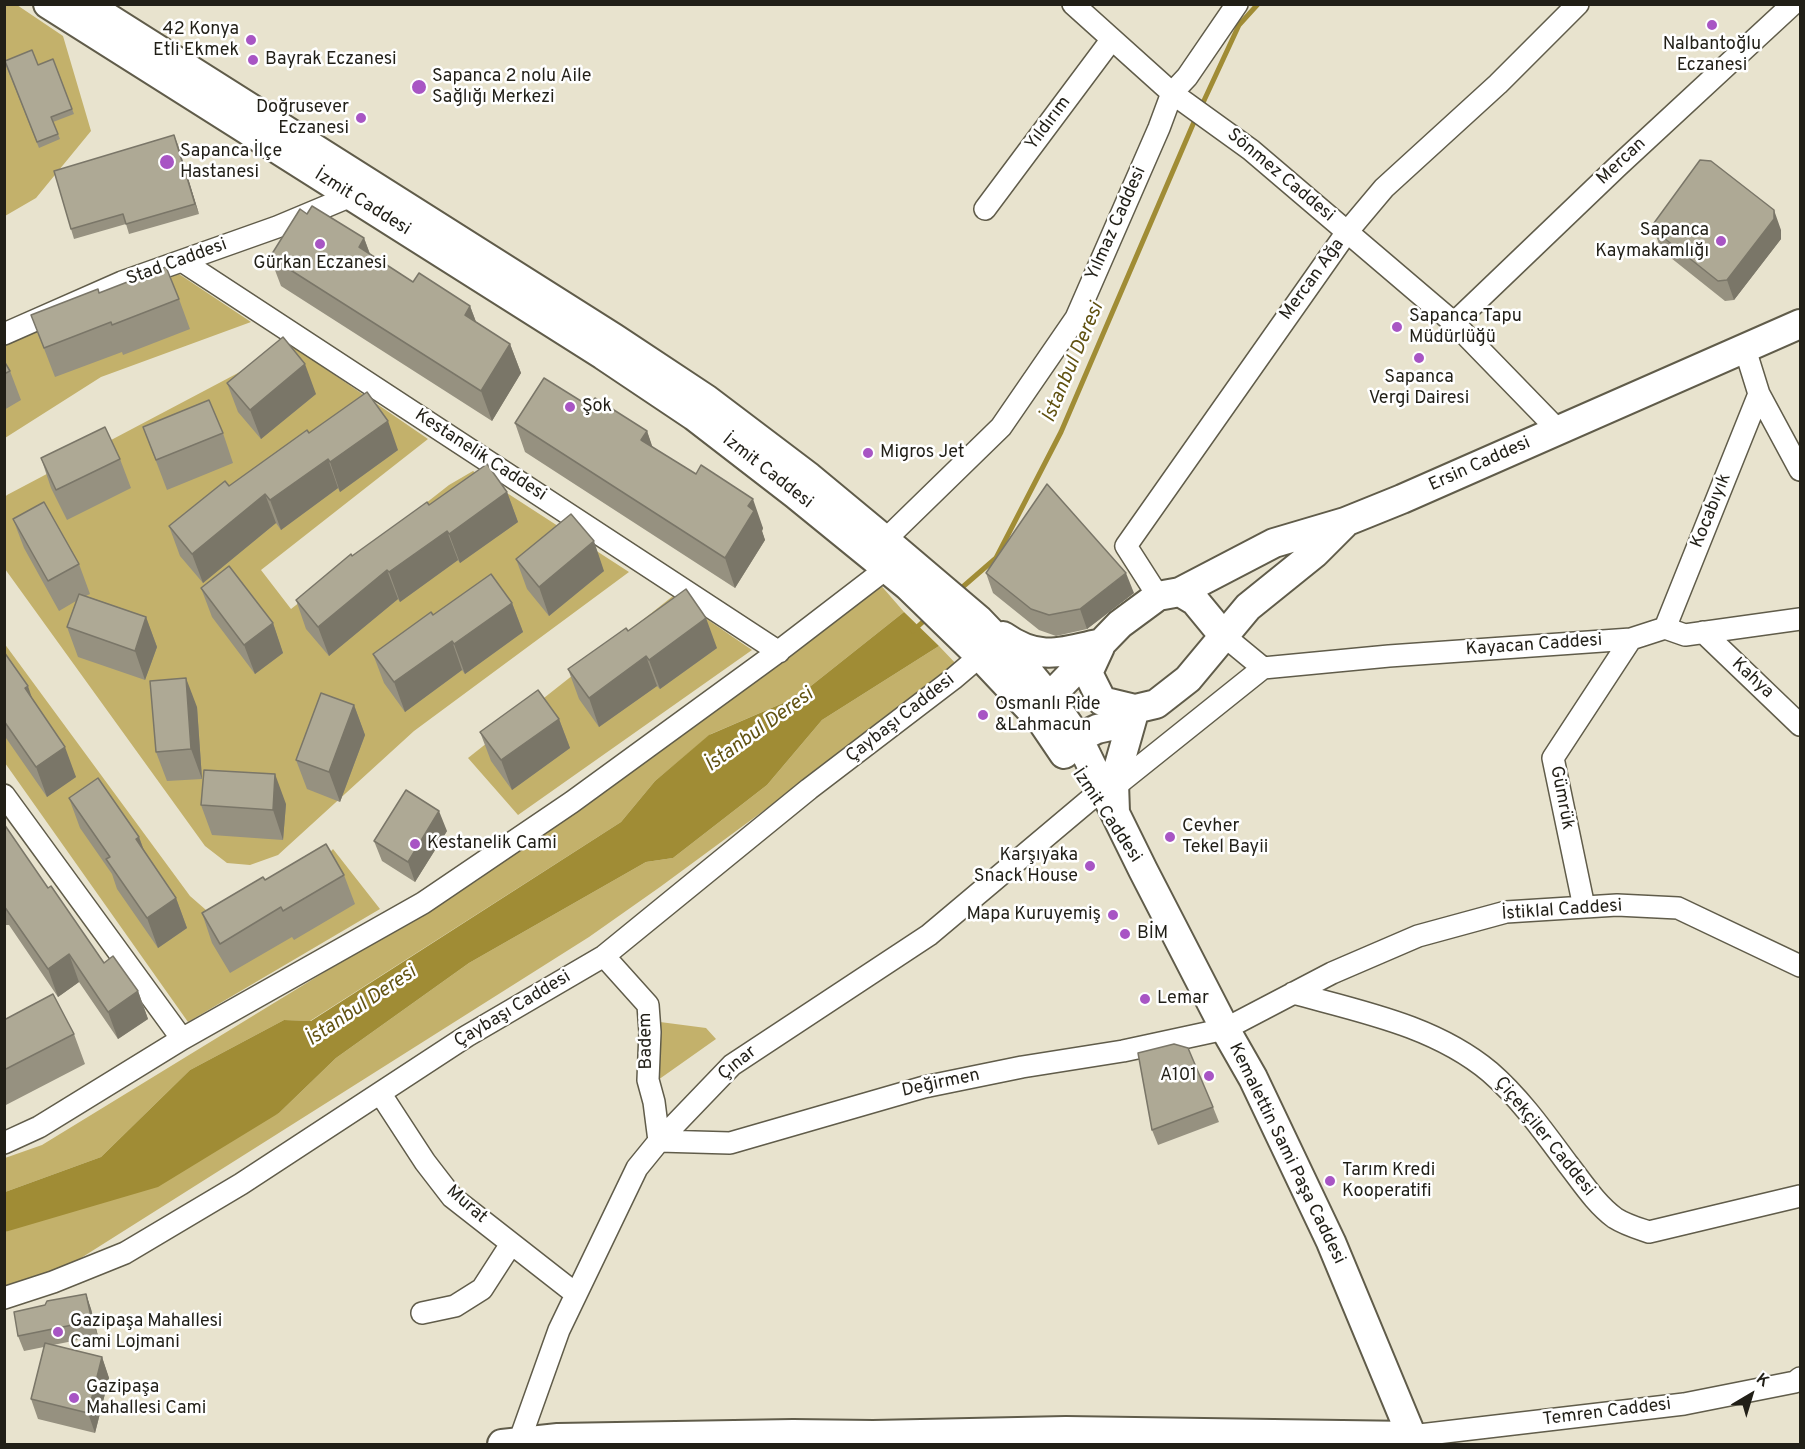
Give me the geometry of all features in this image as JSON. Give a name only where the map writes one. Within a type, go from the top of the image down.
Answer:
[{"type":"main road","name":"İzmit Caddesi","points":[[48,4],[603,355],[694,416],[900,566]]},
{"type":"main road","name":"İzmit Caddesi","points":[[86,4],[614,338],[687,386],[809,477],[974,638],[1025,668],[1046,710],[1103,792],[1143,870]]},
{"type":"main road","name":"Ersin Caddesi","points":[[1169,594],[1274,543],[1346,522],[1800,324]]},
{"type":"main road","points":[[1102,643],[1088,673],[1102,701],[1134,709],[1156,704],[1188,679],[1248,607],[1315,553],[1346,522]]},
{"type":"main road","points":[[1046,710],[1120,624],[1169,594],[1195,601],[1223,635]]},
{"type":"main road","points":[[974,638],[1050,654],[1102,643]]},
{"type":"main road","points":[[1069,743],[1097,729],[1116,726],[1134,709]]},
{"type":"main road","points":[[1115,816],[1103,792],[1134,709]]},
{"type":"main road","name":"İzmit Caddesi","points":[[1069,743],[1115,816],[1143,870]]},
{"type":"main road","name":"Kemalettin Sami Paşa Caddesi","points":[[1143,870],[1253,1078],[1331,1242],[1413,1440]]},
{"type":"main road","points":[[510,1443],[794,1434],[1413,1440]]},
{"type":"street","name":"Sönmez Caddesi","points":[[1073,4],[1179,97],[1251,150],[1454,323],[1558,430]]},
{"type":"street","name":"Yılmaz Caddesi","points":[[4,1143],[39,1127],[182,1040],[423,903],[572,802],[900,566],[1001,427],[1076,318],[1159,128],[1179,97],[1187,77],[1237,4]]},
{"type":"street","name":"Mercan Ağa","points":[[1169,594],[1126,546],[1347,232],[1384,188],[1498,84],[1578,4]]},
{"type":"street","name":"Mercan","points":[[1454,323],[1618,166],[1793,4]]},
{"type":"street","name":"Yıldırım","points":[[985,209],[1112,39]]},
{"type":"street","name":"Stad Caddesi","points":[[4,334],[122,282],[277,227],[351,196]]},
{"type":"street","name":"Kestanelik Caddesi","points":[[182,261],[779,652]]},
{"type":"street","points":[[1745,349],[1759,394],[1800,470]]},
{"type":"street","name":"Kocabıyık","points":[[1665,628],[1759,394]]},
{"type":"street","name":"Kayacan Caddesi","points":[[1263,668],[1389,656],[1632,639],[1665,628],[1685,635],[1800,619]]},
{"type":"street","name":"Kahya","points":[[1702,632],[1800,725]]},
{"type":"street","points":[[1103,792],[1263,668],[1223,635]]},
{"type":"street","name":"Çaybaşı Caddesi","points":[[4,1298],[53,1282],[125,1253],[242,1184],[467,1036],[604,956],[810,789],[953,680],[974,638]]},
{"type":"street","name":"Gümrük","points":[[1584,907],[1553,758],[1632,639]]},
{"type":"street","name":"Çınar","points":[[510,1443],[559,1330],[637,1168],[659,1141],[732,1065],[929,935],[1103,792]]},
{"type":"street","points":[[4,795],[182,1040]]},
{"type":"street","name":"İstiklal Caddesi","points":[[1226,1029],[1332,973],[1418,936],[1506,912],[1617,905],[1678,908],[1800,966]]},
{"type":"street","name":"Badem","points":[[604,956],[648,1005],[650,1032],[648,1080],[659,1141]]},
{"type":"street","name":"Çiçekçiler Caddesi","points":[[1293,993],[1400,1022],[1467,1053],[1493,1074],[1520,1102],[1594,1198],[1615,1217],[1630,1226],[1649,1232],[1800,1196]]},
{"type":"street","name":"Değirmen","points":[[659,1141],[730,1143],[924,1086],[1123,1051],[1226,1029]]},
{"type":"street","name":"Murat","points":[[380,1094],[424,1162],[452,1197],[576,1294]]},
{"type":"street","points":[[422,1313],[455,1306],[482,1288],[511,1244]]},
{"type":"street","name":"Temren Caddesi","points":[[1413,1440],[1684,1404],[1799,1381]]},
{"type":"shaded area","points":[[5,5],[17,5],[63,36],[91,131],[36,198],[5,216]]},
{"type":"shaded area","points":[[176,272],[251,322],[101,377],[5,438],[5,345]]},
{"type":"shaded area","points":[[291,345],[428,439],[261,570],[291,609],[449,485],[473,471],[629,572],[414,731],[278,855],[250,865],[227,863],[205,846],[5,569],[4,498]]},
{"type":"shaded area","points":[[878,582],[904,612],[797,697],[711,734],[655,781],[621,822],[310,1021],[284,1020],[190,1070],[101,1157],[5,1192],[5,1158],[42,1145],[478,880]]},
{"type":"shaded area","points":[[673,596],[752,650],[518,815],[468,758]]},
{"type":"shaded area","points":[[4,643],[190,896],[206,910],[231,915],[312,872],[333,849],[380,909],[188,1022],[5,763]]},
{"type":"shaded area","points":[[939,646],[959,667],[660,887],[589,937],[5,1306],[5,1232],[279,1113],[336,1058],[469,963],[646,862],[673,858],[767,785],[822,720]]},
{"type":"shaded area","points":[[660,1022],[706,1028],[716,1039],[658,1080]]},
{"type":"water","points":[[904,612],[939,646],[822,720],[767,785],[673,858],[646,862],[469,963],[336,1058],[279,1113],[158,1187],[5,1232],[5,1192],[101,1157],[190,1070],[284,1020],[311,1021],[621,822],[655,781],[709,735],[797,697]]},
{"type":"building","points":[[32,50],[38,65],[53,59],[72,109],[51,117],[58,134],[37,142],[5,61]]},
{"type":"building","name":"Sapanca İlçe Hastanesi","points":[[174,135],[195,204],[126,224],[123,214],[71,229],[54,171]]},
{"type":"building","name":"Sapanca Kaymakamlığı","points":[[1700,160],[1711,161],[1774,210],[1774,219],[1727,280],[1718,281],[1654,230],[1654,223]]},
{"type":"building","points":[[312,206],[364,238],[359,247],[413,282],[419,273],[470,306],[465,315],[510,344],[481,391],[270,257],[300,209],[307,214]]},
{"type":"building","points":[[166,267],[179,299],[44,348],[31,315],[98,289],[99,293]]},
{"type":"building","points":[[283,337],[305,364],[250,410],[227,383]]},
{"type":"building","points":[[4,361],[10,371],[4,374]]},
{"type":"building","points":[[544,378],[589,406],[595,398],[647,431],[641,440],[696,474],[701,465],[753,499],[748,506],[754,511],[725,558],[515,423]]},
{"type":"building","points":[[367,392],[388,421],[330,462],[328,459],[270,500],[265,494],[192,554],[169,526],[225,481],[229,486],[307,430],[309,433]]},
{"type":"building","points":[[209,400],[223,433],[156,460],[143,427]]},
{"type":"building","points":[[105,427],[120,459],[56,490],[41,458]]},
{"type":"building","points":[[487,464],[507,492],[449,534],[447,531],[389,572],[387,570],[318,627],[296,600],[351,554],[352,556],[427,502],[429,505]]},
{"type":"building","points":[[1047,484],[1126,573],[1080,609],[1049,615],[1031,609],[986,573]]},
{"type":"building","points":[[44,502],[79,564],[48,581],[13,519]]},
{"type":"building","points":[[571,514],[594,541],[539,587],[516,559]]},
{"type":"building","points":[[229,566],[273,623],[244,645],[201,588]]},
{"type":"building","points":[[491,574],[512,603],[454,644],[452,641],[394,682],[373,654],[431,612],[433,615]]},
{"type":"building","points":[[686,589],[706,618],[649,660],[646,656],[589,698],[568,669],[626,628],[628,631]]},
{"type":"building","points":[[79,594],[146,617],[135,651],[67,627]]},
{"type":"building","points":[[4,652],[28,686],[25,688],[65,747],[36,767],[4,721]]},
{"type":"building","points":[[186,678],[191,749],[156,752],[150,681]]},
{"type":"building","points":[[538,690],[559,719],[501,760],[480,732]]},
{"type":"building","points":[[321,693],[354,705],[329,772],[296,760]]},
{"type":"building","points":[[204,770],[275,774],[273,810],[201,805]]},
{"type":"building","points":[[98,778],[139,837],[136,839],[176,898],[147,918],[106,859],[110,857],[69,798]]},
{"type":"building","points":[[406,790],[439,811],[408,862],[374,841]]},
{"type":"building","points":[[4,824],[48,888],[51,886],[104,963],[113,956],[138,991],[108,1012],[69,954],[48,969],[4,906]]},
{"type":"building","points":[[326,844],[344,875],[283,911],[281,907],[220,944],[202,913]]},
{"type":"building","points":[[53,994],[74,1034],[4,1070],[4,1020]]},
{"type":"building","points":[[1174,1044],[1188,1048],[1213,1107],[1152,1130],[1138,1053]]},
{"type":"building","points":[[86,1294],[92,1321],[18,1336],[14,1312],[45,1305],[47,1301]]},
{"type":"building","points":[[45,1343],[102,1357],[88,1413],[31,1399]]},
{"type":"waterway","name":"İstanbul Deresi","points":[[1201,107],[1239,25],[1258,4]]},
{"type":"waterway","name":"İstanbul Deresi","points":[[958,591],[996,558],[1061,432],[1197,115]]},
{"type":"waterway","name":"İstanbul Deresi","points":[[913,631],[928,617]]},
{"type":"place","name":"Nalbantoğlu Eczanesi","points":[[1712,25]]},
{"type":"place","name":"42 Konya Etli Ekmek","points":[[251,40]]},
{"type":"place","name":"Bayrak Eczanesi","points":[[253,60]]},
{"type":"place","name":"Sapanca 2 nolu Aile Sağlığı Merkezi","points":[[419,87]]},
{"type":"place","name":"Doğrusever Eczanesi","points":[[361,118]]},
{"type":"place","name":"Sapanca İlçe Hastanesi","points":[[167,162]]},
{"type":"place","name":"Sapanca Kaymakamlığı","points":[[1721,241]]},
{"type":"place","name":"Gürkan Eczanesi","points":[[320,244]]},
{"type":"place","name":"Sapanca Tapu Müdürlüğü","points":[[1397,327]]},
{"type":"place","name":"Sapanca Vergi Dairesi","points":[[1419,358]]},
{"type":"place","name":"Şok","points":[[570,407]]},
{"type":"place","name":"Migros Jet","points":[[868,453]]},
{"type":"place","name":"Osmanlı Pide &Lahmacun","points":[[983,715]]},
{"type":"place","name":"Cevher Tekel Bayii","points":[[1170,837]]},
{"type":"place","name":"Kestanelik Cami","points":[[415,844]]},
{"type":"place","name":"Karşıyaka Snack House","points":[[1090,866]]},
{"type":"place","name":"Mapa Kuruyemiş","points":[[1113,915]]},
{"type":"place","name":"BİM","points":[[1125,934]]},
{"type":"place","name":"Lemar","points":[[1145,999]]},
{"type":"place","name":"A101","points":[[1209,1076]]},
{"type":"place","name":"Tarım Kredi Kooperatifi","points":[[1330,1181]]},
{"type":"place","name":"Gazipaşa Mahallesi Cami Lojmani","points":[[58,1332]]},
{"type":"place","name":"Gazipaşa Mahallesi Cami","points":[[74,1398]]}]
